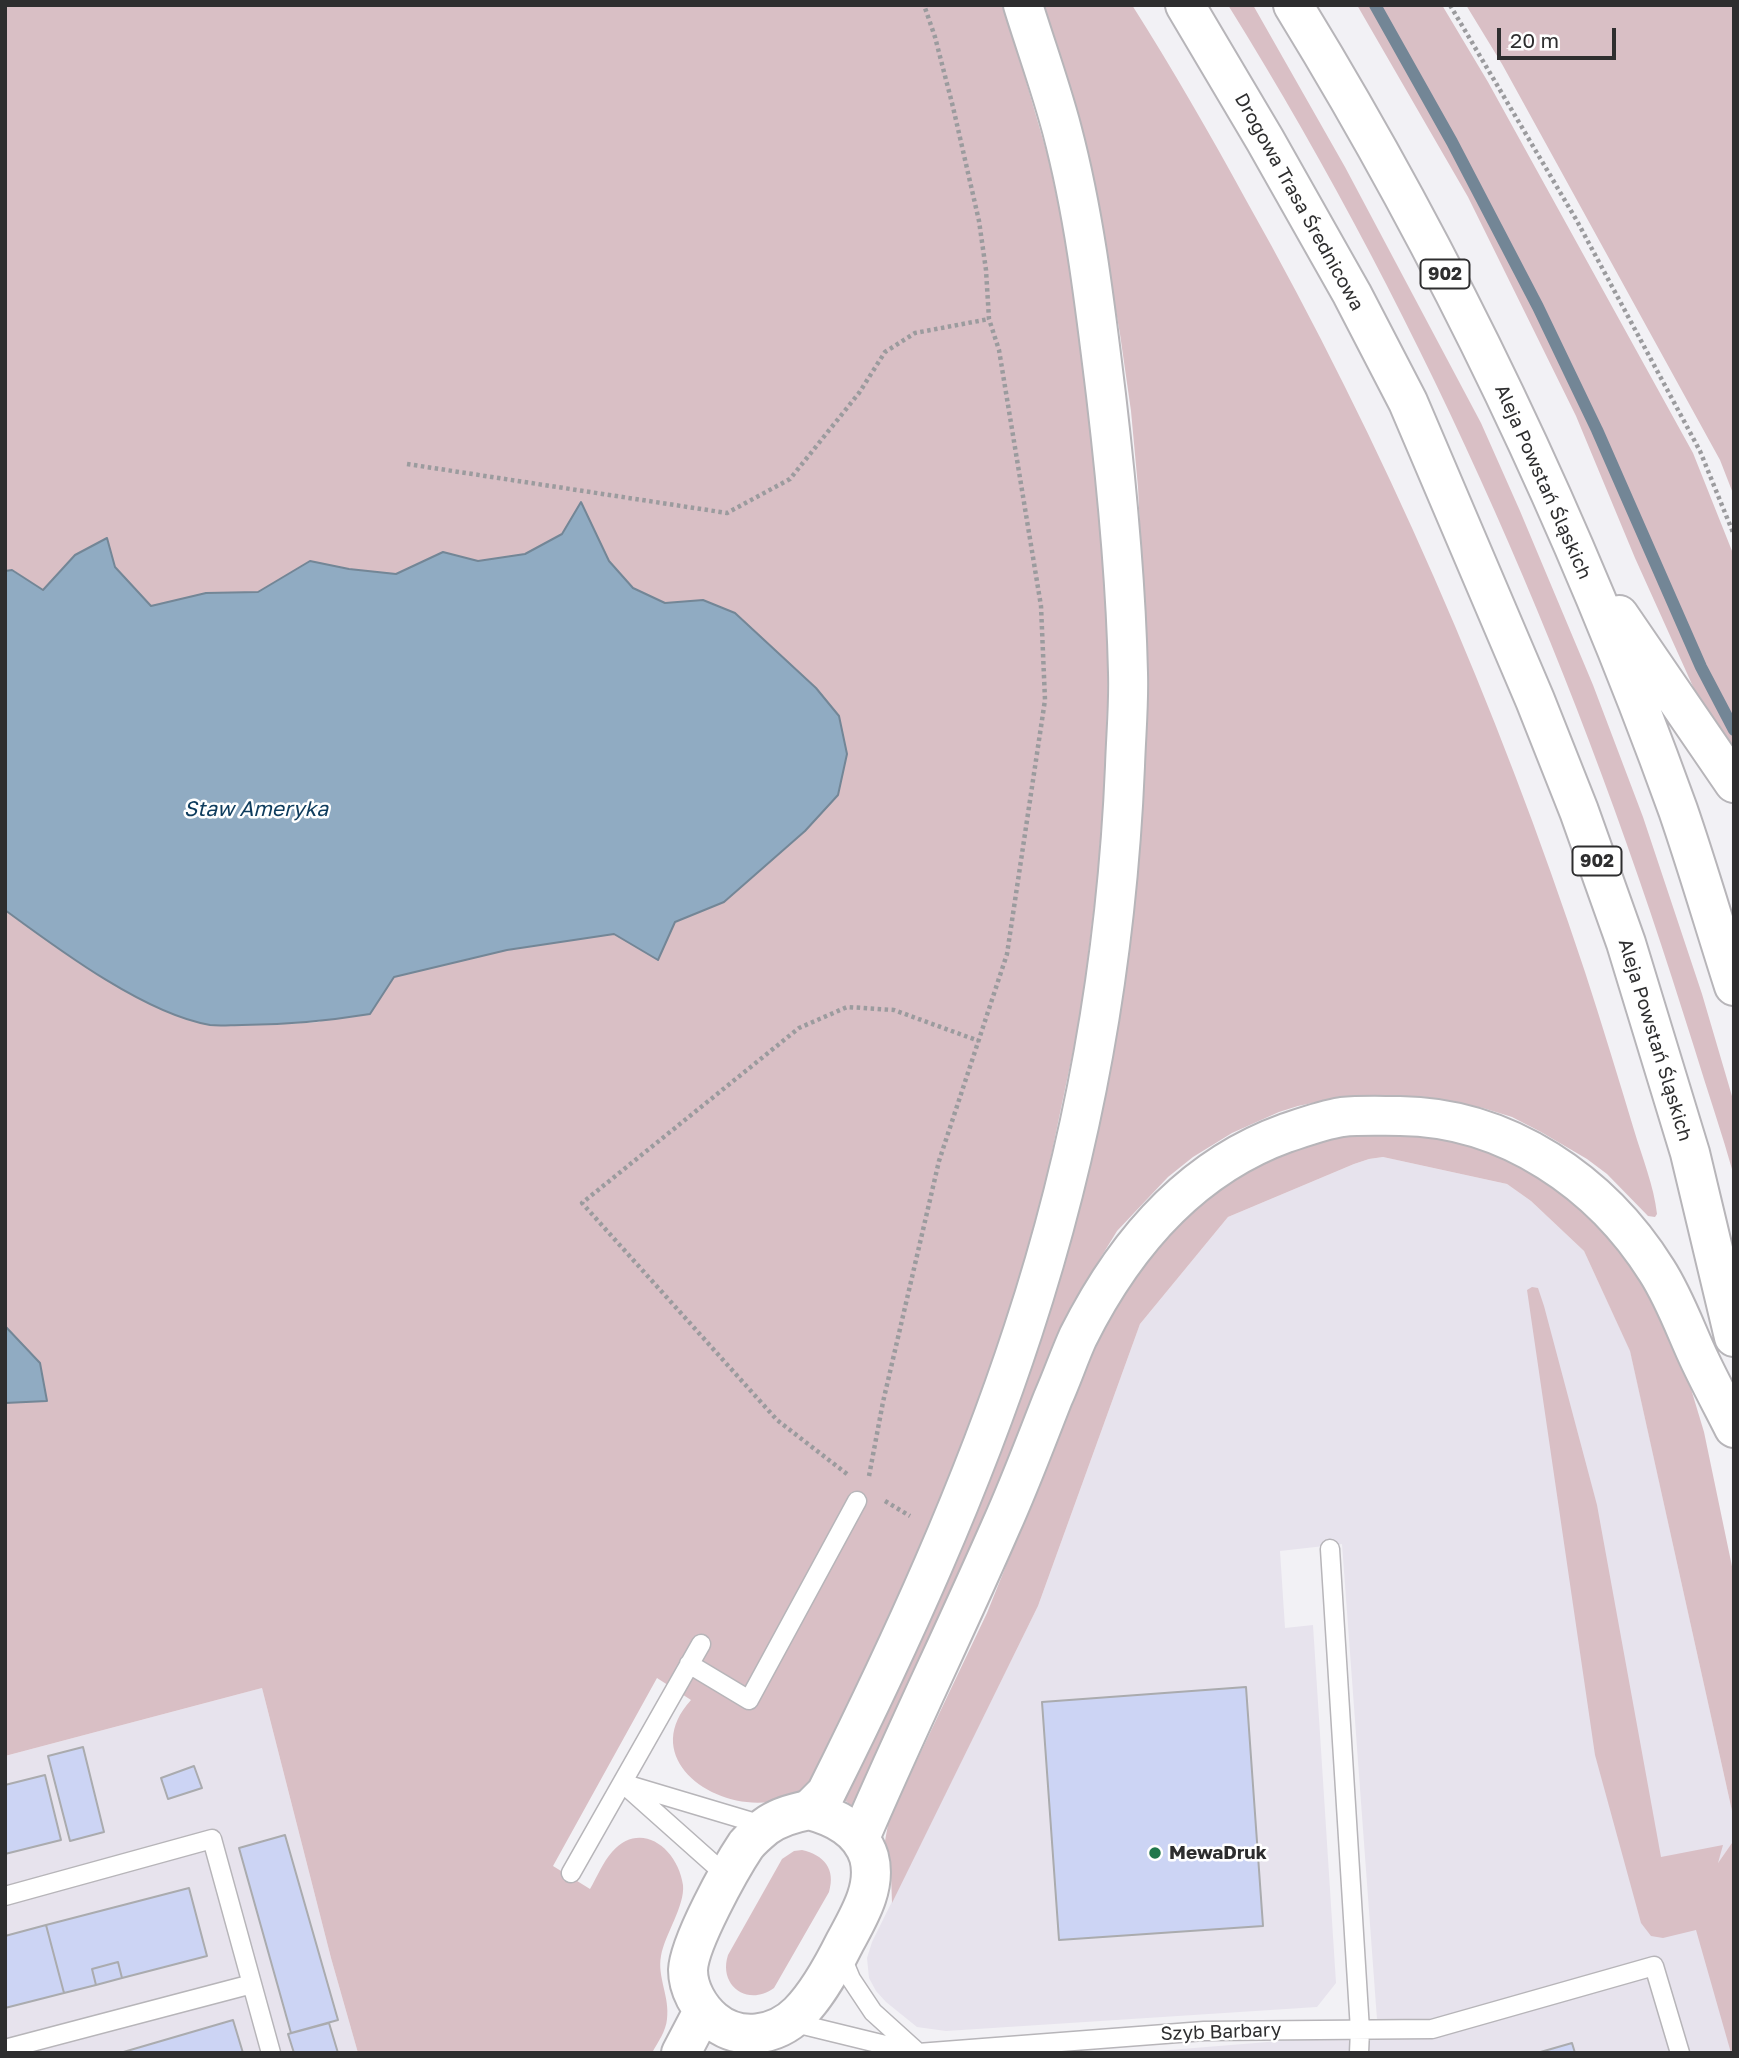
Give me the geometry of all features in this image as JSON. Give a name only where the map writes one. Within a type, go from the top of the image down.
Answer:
[{"type":"main road","points":[[809,1810],[826,1793],[904,1632],[985,1439],[1023,1332],[1042,1271],[1084,1105],[1102,1001],[1117,886],[1128,677],[1121,529],[1091,265],[1062,130],[1023,5]]},
{"type":"main road","name":"Drogowa Trasa Średnicowa","points":[[1185,5],[1352,294],[1408,402]]},
{"type":"main road","name":"Aleja Powstań Śląskich","points":[[1293,5],[1395,177],[1479,342],[1576,553],[1679,812],[1734,986]]},
{"type":"main road","name":"Aleja Powstań Śląskich","points":[[1408,402],[1540,712],[1621,929],[1690,1153],[1734,1337]]},
{"type":"main road","points":[[1576,553],[1734,783]]},
{"type":"main road","points":[[860,1838],[983,1569],[1076,1341],[1092,1311],[1115,1272],[1157,1219],[1188,1189],[1240,1152],[1306,1126],[1341,1118],[1375,1116],[1425,1117],[1474,1128],[1521,1145],[1565,1171],[1603,1203],[1634,1238],[1679,1311],[1695,1351],[1734,1428]]},
{"type":"main road","points":[[809,1810],[841,1822],[860,1838],[869,1857],[869,1888],[863,1907],[840,1953],[809,2002],[797,2015],[733,2044],[719,2025],[702,2011],[691,1988],[688,1968],[698,1933],[747,1844],[767,1826],[789,1814],[809,1810]]},
{"type":"main road","points":[[681,2053],[702,2011]]},
{"type":"lane","points":[[689,1664],[749,1700],[861,1495]]},
{"type":"lane","points":[[1330,1549],[1360,2030],[1359,2053]]},
{"type":"lane","points":[[571,1873],[701,1644]]},
{"type":"lane","points":[[622,1783],[767,1826]]},
{"type":"lane","points":[[622,1783],[728,1877]]},
{"type":"lane","points":[[5,1896],[212,1839],[271,2053]]},
{"type":"lane","points":[[840,1953],[851,1979],[873,2012],[918,2053]]},
{"type":"lane","name":"Szyb Barbary","points":[[787,2021],[918,2053],[1017,2048],[1204,2031],[1432,2029],[1654,1966],[1680,2053]]},
{"type":"lane","points":[[5,2049],[252,1984]]},
{"type":"path","points":[[861,1495],[939,1161],[1007,954],[1045,700],[1041,606],[999,350],[989,318],[979,221],[953,107],[924,5]]},
{"type":"path","points":[[1450,5],[1577,221],[1700,451],[1734,535]]},
{"type":"path","points":[[407,464],[727,513],[790,479],[859,393],[886,352],[915,333],[989,318]]},
{"type":"path","points":[[945,1535],[898,1510],[861,1495],[777,1420],[582,1203],[799,1028],[847,1007],[894,1010],[979,1041]]},
{"type":"shaded area","points":[[5,5],[1004,5],[1048,157],[1062,223],[1086,366],[1107,598],[1105,774],[1097,882],[1081,1013],[1046,1180],[983,1394],[918,1560],[807,1786],[783,1799],[756,1803],[728,1798],[704,1787],[685,1771],[674,1750],[675,1726],[691,1700],[657,1678],[553,1866],[590,1889],[612,1852],[623,1842],[646,1838],[666,1850],[674,1860],[680,1872],[683,1893],[661,1956],[667,2019],[652,2053],[358,2053],[262,1688],[5,1756],[5,1403],[47,1401],[40,1363],[5,1326],[5,910],[98,974],[162,1010],[210,1025],[319,1022],[393,977],[507,950],[675,922],[724,902],[805,831],[839,716],[816,688],[735,613],[703,600],[665,603],[633,588],[609,561],[581,503],[562,534],[525,554],[478,561],[443,552],[396,574],[310,561],[258,592],[206,593],[151,606],[115,567],[75,555],[43,590],[13,570],[5,571]]},
{"type":"shaded area","points":[[1043,5],[1132,5],[1219,151],[1345,386],[1434,578],[1514,773],[1591,992],[1651,1182],[1657,1214],[1655,1217],[1648,1216],[1607,1174],[1587,1159],[1512,1117],[1483,1108],[1427,1097],[1374,1095],[1298,1106],[1232,1133],[1193,1157],[1168,1177],[1117,1231],[1071,1306],[991,1511],[854,1807],[844,1800],[1035,1348],[1144,613],[1138,487],[1120,334],[1107,260]]},
{"type":"shaded area","points":[[1228,5],[1253,5],[1345,167],[1481,423],[1520,511],[1593,685],[1643,817],[1702,994],[1734,1103],[1734,1176],[1650,911],[1602,776],[1551,643],[1495,511],[1435,381],[1370,254],[1301,128]]},
{"type":"shaded area","points":[[1357,5],[1442,5],[1488,82],[1693,453],[1734,556],[1734,758],[1695,691],[1635,558],[1576,416],[1468,197]]},
{"type":"shaded area","points":[[1466,5],[1734,5],[1734,496],[1720,460],[1502,64]]},
{"type":"shaded area","points":[[1370,1132],[1406,1132],[1491,1150],[1564,1188],[1628,1252],[1682,1359],[1704,1432],[1734,1576],[1734,1820],[1630,1351],[1584,1251],[1531,1201],[1507,1184],[1383,1157],[1354,1164],[1228,1217],[1140,1324],[1038,1606],[892,1903],[891,1875],[885,1841],[889,1819],[987,1613],[1092,1352],[1139,1267],[1202,1198],[1268,1157],[1333,1138]]},
{"type":"shaded area","points":[[1383,1157],[1507,1184],[1531,1201],[1584,1251],[1630,1350],[1734,1820],[1734,1840],[1716,1866],[1734,2053],[1133,2053],[1378,2033],[1342,1544],[1280,1551],[1285,1628],[1313,1625],[1336,1983],[1317,2007],[946,2031],[917,2027],[886,2002],[869,1978],[867,1958],[872,1942],[1038,1606],[1140,1324],[1228,1217],[1354,1164]]},
{"type":"shaded area","points":[[1538,1288],[1544,1306],[1597,1505],[1661,1857],[1723,1845],[1718,1863],[1734,1840],[1734,2053],[1731,2053],[1696,1930],[1663,1938],[1651,1936],[1641,1923],[1595,1755],[1527,1290]]},
{"type":"shaded area","points":[[262,1688],[358,2053],[5,2053],[5,1756]]},
{"type":"shaded area","points":[[802,1850],[816,1855],[826,1864],[831,1876],[829,1892],[774,1988],[764,1993],[745,1994],[731,1984],[727,1976],[728,1955],[782,1859],[794,1851]]},
{"type":"water","name":"Staw Ameryka","points":[[581,502],[609,561],[633,588],[665,603],[703,600],[735,613],[816,688],[839,716],[847,754],[838,795],[805,831],[724,902],[675,922],[658,960],[614,934],[507,950],[394,977],[370,1014],[322,1021],[210,1025],[158,1008],[131,994],[76,961],[5,910],[5,571],[12,570],[43,590],[75,555],[107,538],[115,567],[151,606],[206,593],[258,592],[310,561],[396,574],[443,552],[478,561],[525,554],[562,534]]},
{"type":"water","points":[[5,1326],[40,1363],[47,1401],[5,1403]]},
{"type":"building","name":"MewaDruk","points":[[1246,1687],[1263,1926],[1059,1940],[1042,1702]]},
{"type":"building","points":[[83,1747],[104,1832],[70,1841],[48,1756]]},
{"type":"building","points":[[194,1766],[202,1788],[168,1799],[161,1778]]},
{"type":"building","points":[[45,1775],[61,1840],[5,1854],[5,1785]]},
{"type":"building","points":[[285,1835],[338,2020],[291,2033],[239,1848]]},
{"type":"building","points":[[189,1888],[207,1956],[122,1978],[118,1962],[92,1969],[96,1985],[64,1993],[46,1925]]},
{"type":"building","points":[[46,1925],[64,1993],[5,2008],[5,1936]]},
{"type":"building","points":[[118,1962],[122,1978],[96,1985],[92,1969]]},
{"type":"building","points":[[233,2020],[243,2053],[120,2053]]},
{"type":"building","points":[[329,2023],[338,2053],[294,2053],[288,2034]]},
{"type":"building","points":[[1572,2043],[1575,2053],[1537,2053]]},
{"type":"waterway","points":[[1375,5],[1452,142],[1538,307],[1597,430],[1701,667],[1734,730]]},
{"type":"place","name":"MewaDruk","points":[[1155,1853]]}]
